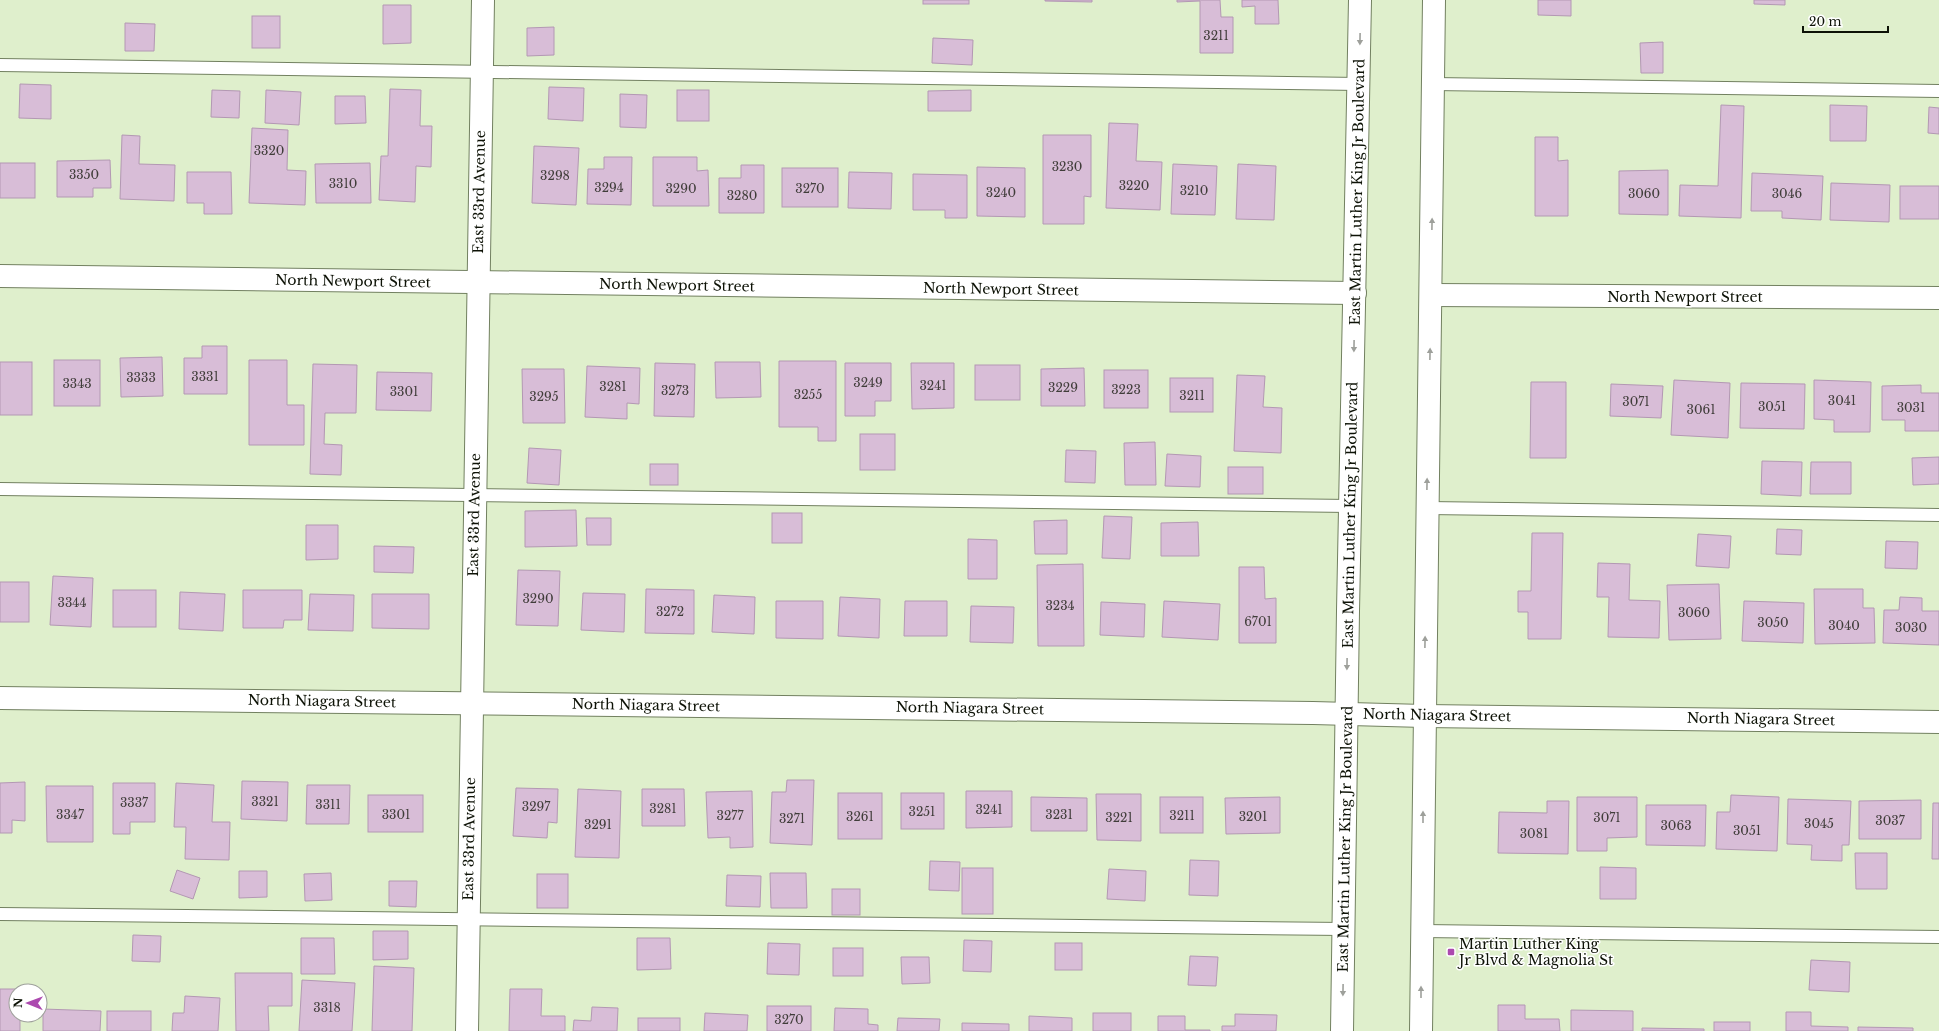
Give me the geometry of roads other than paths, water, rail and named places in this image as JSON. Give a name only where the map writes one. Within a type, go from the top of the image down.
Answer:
[{"type":"street","name":"East 33rd Avenue","points":[[467,1031],[474,495],[483,0]]},
{"type":"street","name":"East Martin Luther King Jr Boulevard","points":[[1342,1031],[1346,714],[1360,0]]},
{"type":"street","points":[[1421,1031],[1434,0]]},
{"type":"street","name":"North Newport Street","points":[[0,276],[1355,293]]},
{"type":"street","name":"North Newport Street","points":[[1431,295],[1939,298]]},
{"type":"street","name":"North Niagara Street","points":[[0,698],[1939,722]]},
{"type":"lane","points":[[0,66],[482,71],[1359,84]]},
{"type":"lane","points":[[1433,84],[1939,91]]},
{"type":"lane","points":[[0,489],[1350,506]]},
{"type":"lane","points":[[1427,508],[1939,515]]},
{"type":"lane","points":[[0,914],[1344,929]]},
{"type":"lane","points":[[1422,931],[1939,937]]},
{"type":"place","name":"Martin Luther King Jr Blvd & Magnolia St","points":[[1451,952]]}]
